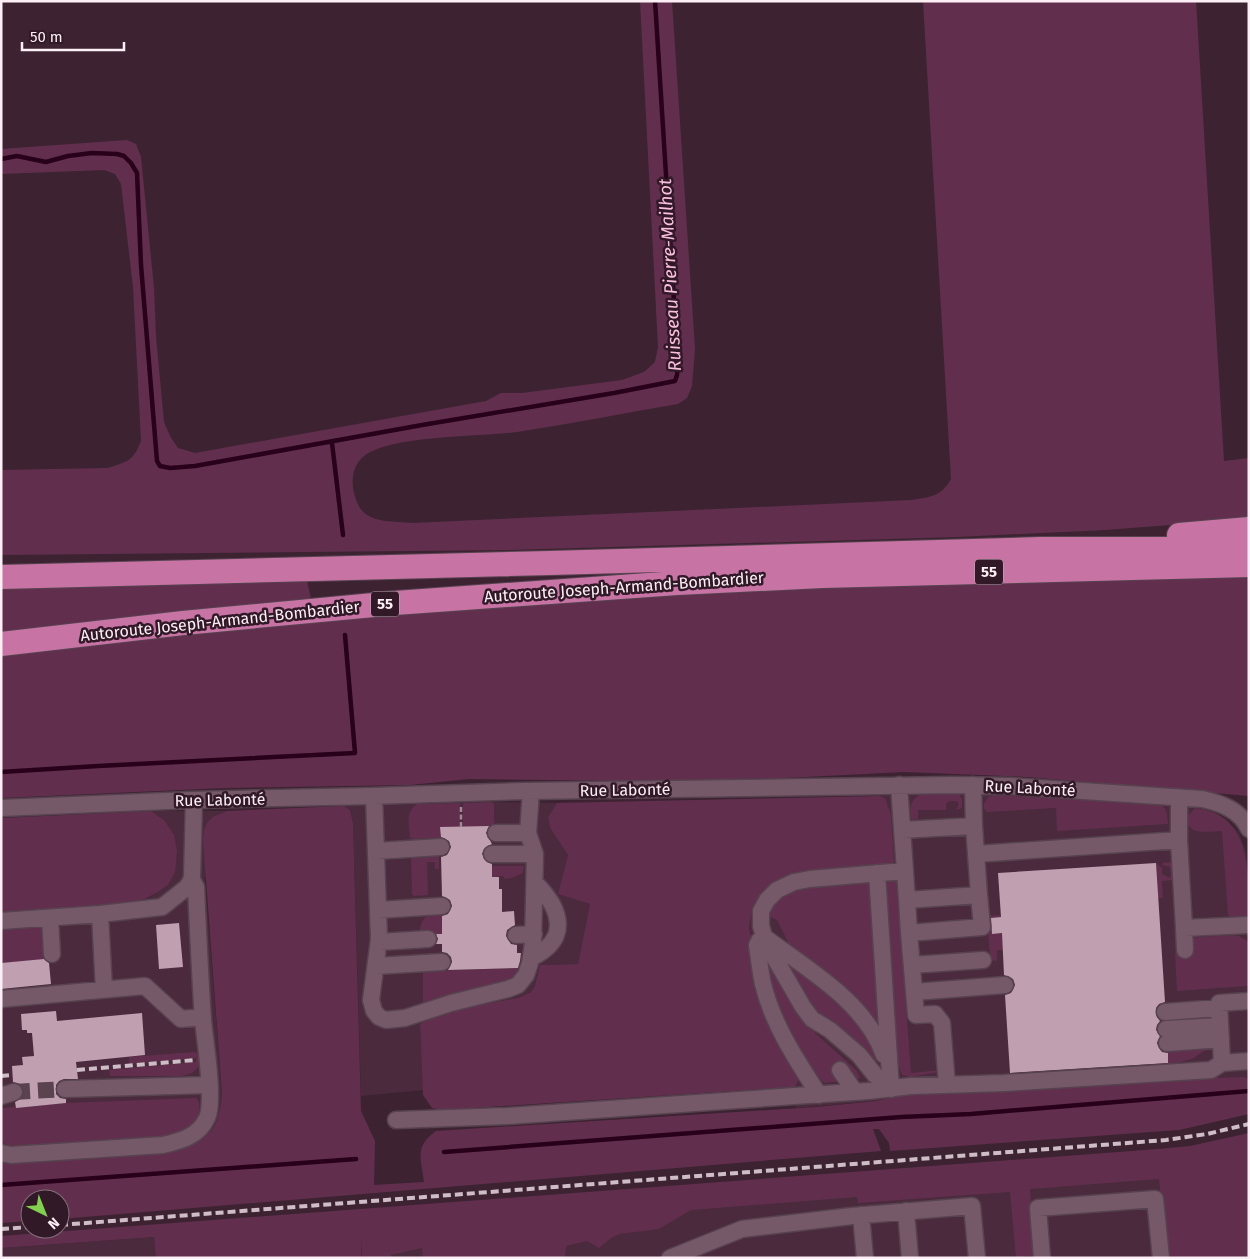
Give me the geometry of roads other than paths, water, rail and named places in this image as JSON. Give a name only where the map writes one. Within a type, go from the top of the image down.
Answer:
[{"type":"highway","points":[[1041,549],[1249,529]]},
{"type":"highway","points":[[1041,549],[1249,548]]},
{"type":"highway","name":"Autoroute Joseph-Armand-Bombardier","points":[[1,577],[1041,549]]},
{"type":"highway","name":"Autoroute Joseph-Armand-Bombardier","points":[[1,644],[182,623],[385,604],[668,583],[822,576],[1249,565]]},
{"type":"street","name":"Rue Labonté","points":[[1,808],[194,800],[531,791],[973,785],[1010,786],[1214,802],[1225,806],[1247,822]]},
{"type":"street","points":[[909,933],[982,927],[974,826],[973,785]]},
{"type":"street","points":[[898,786],[916,1015],[934,1014],[942,1024],[947,1085]]},
{"type":"street","points":[[374,796],[379,942],[372,1005],[379,1017],[393,1020],[518,985],[526,975],[531,958],[534,934],[535,854],[528,833],[531,791]]},
{"type":"street","points":[[1179,798],[1179,840],[1185,950]]},
{"type":"street","points":[[1,1153],[10,1155],[163,1145],[180,1141],[198,1130],[207,1118],[210,1102],[209,1084],[203,1017],[196,887],[192,880],[194,800]]},
{"type":"street","points":[[902,830],[974,826]]},
{"type":"street","points":[[496,833],[528,833]]},
{"type":"street","points":[[976,854],[1179,840]]},
{"type":"street","points":[[376,851],[441,847]]},
{"type":"street","points":[[492,854],[535,854]]},
{"type":"street","points":[[890,1089],[875,1075],[859,1055],[830,1030],[812,1019],[798,999],[765,937],[761,926],[761,911],[767,900],[778,890],[794,882],[904,871]]},
{"type":"street","points":[[877,873],[890,1089]]},
{"type":"street","points":[[1,921],[100,914],[162,907],[186,888],[192,880]]},
{"type":"street","points":[[531,958],[542,953],[550,945],[556,937],[558,929],[558,920],[551,903],[534,883]]},
{"type":"street","points":[[907,900],[979,895]]},
{"type":"street","points":[[378,910],[442,906]]},
{"type":"street","points":[[100,914],[104,990]]},
{"type":"street","points":[[50,918],[52,954]]},
{"type":"street","points":[[1184,928],[1249,925]]},
{"type":"street","points":[[516,935],[534,934]]},
{"type":"street","points":[[765,937],[853,1006],[874,1033],[889,1066]]},
{"type":"street","points":[[765,937],[757,945],[762,982],[769,1004],[782,1034],[819,1095]]},
{"type":"street","points":[[379,942],[428,939]]},
{"type":"street","points":[[912,965],[983,960]]},
{"type":"street","points":[[376,966],[442,962]]},
{"type":"street","points":[[914,992],[1005,985]]},
{"type":"street","points":[[1,999],[145,986],[181,1019],[203,1017]]},
{"type":"street","points":[[1222,1063],[1219,1003],[1249,1002]]},
{"type":"street","points":[[1165,1012],[1219,1008]]},
{"type":"street","points":[[1167,1036],[1221,1032]]},
{"type":"street","points":[[396,1120],[507,1116],[819,1095],[911,1086],[1211,1070],[1222,1063],[1249,1061]]},
{"type":"street","points":[[840,1070],[856,1092]]},
{"type":"street","points":[[65,1089],[209,1084]]},
{"type":"street","points":[[1042,1258],[1038,1208],[1155,1199],[1161,1258]]},
{"type":"street","points":[[670,1258],[742,1229],[861,1215],[972,1206],[977,1258]]},
{"type":"street","points":[[906,1211],[910,1258]]},
{"type":"street","points":[[861,1215],[865,1258]]},
{"type":"waterway","name":"Ruisseau Pierre-Mailhot","points":[[1,159],[17,156],[46,162],[68,156],[92,153],[117,154],[124,156],[137,173],[141,265],[157,461],[160,466],[170,468],[195,466],[675,381],[678,364],[655,1]]},
{"type":"waterway","points":[[332,443],[343,535]]},
{"type":"waterway","points":[[1,772],[355,753],[345,635]]},
{"type":"waterway","points":[[444,1152],[901,1117],[971,1114],[1249,1091]]},
{"type":"waterway","points":[[1,1185],[356,1159]]},
{"type":"tunnel","points":[[14,1092],[65,1089]]},
{"type":"railway","points":[[77,1070],[195,1060]]},
{"type":"railway","points":[[1,1076],[13,1075]]},
{"type":"railway","points":[[70,1224],[1166,1140],[1207,1134],[1249,1124]]},
{"type":"railway","points":[[1,1229],[20,1228]]}]
